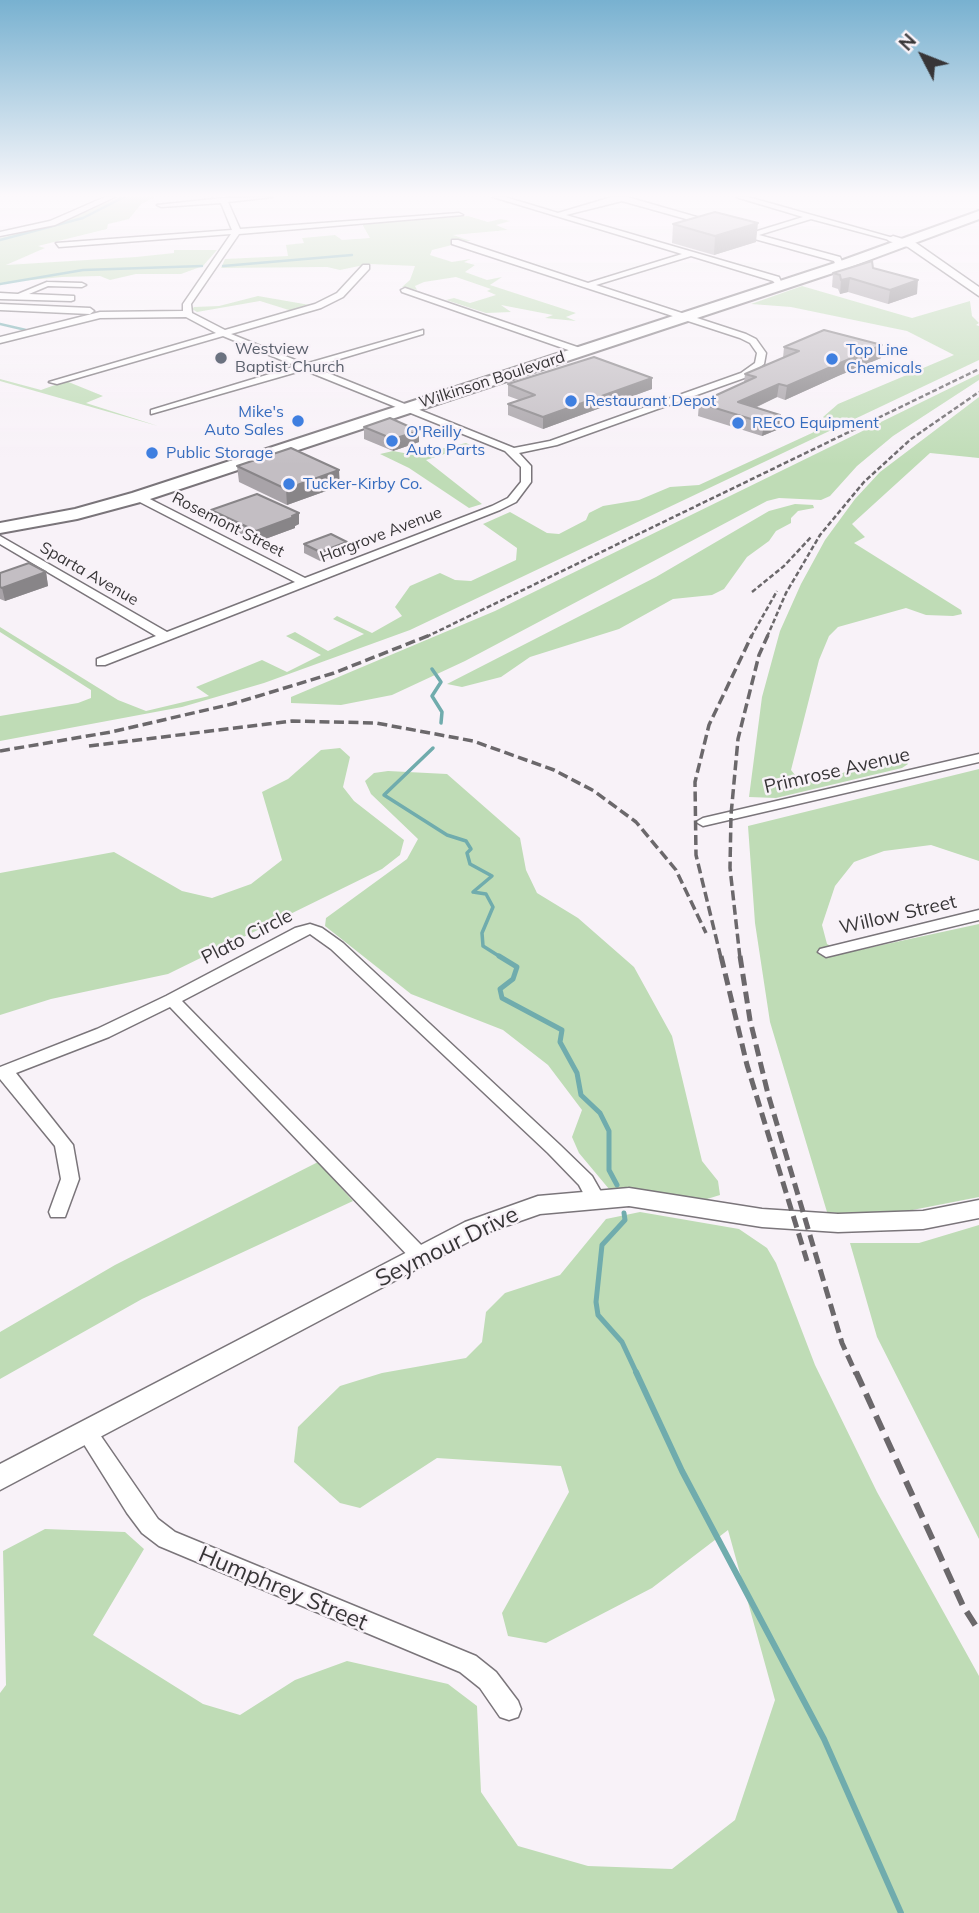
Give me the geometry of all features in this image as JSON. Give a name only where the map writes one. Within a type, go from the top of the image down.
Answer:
[{"type":"main road","name":"Wilkinson Boulevard","points":[[0,518],[69,506],[139,487],[768,286]]},
{"type":"main road","name":"Wilkinson Boulevard","points":[[0,528],[76,514],[138,497],[402,404]]},
{"type":"street","points":[[20,296],[42,286]]},
{"type":"street","points":[[188,314],[187,304],[199,286]]},
{"type":"street","points":[[54,382],[330,300],[348,286]]},
{"type":"street","points":[[0,307],[109,314],[188,314],[222,333],[402,404],[512,452],[550,444],[726,382],[753,370],[759,364],[762,354],[753,341],[593,286]]},
{"type":"street","points":[[405,290],[574,349]]},
{"type":"street","points":[[0,296],[71,298]]},
{"type":"street","points":[[0,340],[109,314]]},
{"type":"street","points":[[154,412],[420,332]]},
{"type":"street","name":"Hargrove Avenue","points":[[101,662],[163,635],[512,500],[521,490],[528,474],[526,466],[512,452]]},
{"type":"street","name":"Rosemont Street","points":[[138,497],[303,582]]},
{"type":"street","name":"Sparta Avenue","points":[[0,539],[163,635]]},
{"type":"street","name":"Primrose Avenue","points":[[703,822],[979,758]]},
{"type":"street","name":"Willow Street","points":[[826,952],[979,915]]},
{"type":"street","name":"Plato Circle","points":[[2,1072],[103,1033],[172,1000],[300,931],[310,929],[337,946],[554,1149],[586,1181],[595,1197]]},
{"type":"street","points":[[172,1000],[421,1257]]},
{"type":"street","points":[[2,1072],[64,1144],[70,1180],[58,1212]]},
{"type":"street","name":"Seymour Drive","points":[[0,1478],[474,1228],[522,1209],[595,1197],[629,1197],[762,1218],[838,1223],[923,1220],[979,1209]]},
{"type":"street","name":"Humphrey Street","points":[[87,1433],[135,1507],[150,1526],[167,1539],[468,1664],[488,1680],[509,1709]]},
{"type":"green space","points":[[483,286],[494,286],[576,313],[566,317],[576,321],[545,318],[553,315],[501,305],[511,312],[486,313],[446,300],[454,298],[470,303],[496,295],[487,291],[491,289]]},
{"type":"green space","points":[[801,286],[912,318],[970,301],[972,316],[979,323],[976,325],[979,326],[979,360],[410,630],[264,683],[182,707],[0,741],[0,716],[78,703],[91,698],[91,690],[0,632],[0,627],[118,700],[146,711],[209,696],[196,687],[262,660],[287,672],[321,655],[286,636],[295,632],[328,651],[364,634],[333,619],[337,616],[372,633],[402,616],[395,607],[410,586],[440,573],[455,580],[471,581],[516,560],[517,548],[483,524],[510,512],[547,533],[559,534],[586,520],[589,513],[603,506],[639,500],[670,487],[699,485],[812,433],[829,422],[823,417],[838,404],[954,355],[907,331],[791,307],[751,304]]},
{"type":"green space","points":[[258,296],[310,305],[292,311],[260,301],[197,312],[192,309],[219,306]]},
{"type":"green space","points":[[979,374],[979,380],[893,436],[857,466],[830,496],[821,500],[779,498],[767,501],[465,661],[392,695],[341,705],[291,703],[291,697],[495,611]]},
{"type":"green space","points":[[0,381],[41,390],[66,381],[103,396],[86,403],[158,426]]},
{"type":"green space","points":[[979,397],[979,458],[930,453],[852,524],[865,537],[854,543],[961,610],[962,614],[926,615],[906,608],[838,627],[829,636],[819,660],[791,770],[799,780],[809,781],[839,775],[867,760],[891,755],[904,758],[908,764],[902,768],[776,798],[749,797],[762,697],[780,631],[825,540],[855,499],[880,472]]},
{"type":"green space","points":[[466,443],[476,448],[463,448],[426,460],[482,504],[469,508],[409,468],[380,454],[393,451],[415,455]]},
{"type":"green space","points":[[795,504],[813,505],[814,508],[798,511],[791,518],[791,523],[776,531],[769,541],[747,557],[724,589],[712,595],[673,599],[619,629],[530,657],[501,677],[462,687],[447,684],[656,577],[769,511]]},
{"type":"green space","points":[[340,748],[350,757],[343,787],[354,801],[404,840],[400,855],[382,869],[168,974],[51,999],[0,1015],[0,873],[114,852],[182,891],[212,898],[251,884],[282,860],[262,792],[288,779],[321,750]]},
{"type":"green space","points":[[979,769],[979,861],[931,845],[884,851],[854,862],[835,886],[822,925],[827,944],[845,953],[979,924],[979,1197],[897,1213],[859,1215],[827,1212],[770,1022],[755,923],[748,826]]},
{"type":"green space","points":[[388,771],[447,774],[520,838],[526,870],[537,893],[578,918],[634,967],[672,1036],[702,1161],[718,1181],[720,1195],[707,1199],[609,1189],[579,1153],[572,1137],[582,1110],[548,1065],[503,1030],[411,994],[325,926],[326,918],[407,859],[418,839],[371,794],[365,781],[374,773]]},
{"type":"green space","points":[[318,1162],[353,1201],[142,1299],[0,1379],[0,1332],[115,1265]]},
{"type":"green space","points":[[640,1212],[739,1229],[767,1248],[776,1263],[815,1365],[877,1492],[979,1676],[979,1913],[0,1913],[0,1693],[6,1685],[3,1551],[45,1529],[125,1532],[144,1549],[93,1635],[203,1704],[240,1715],[295,1680],[347,1661],[448,1684],[477,1706],[481,1792],[518,1846],[588,1866],[672,1869],[735,1820],[775,1700],[728,1530],[652,1588],[546,1643],[508,1636],[502,1613],[569,1492],[561,1466],[437,1458],[360,1508],[340,1503],[294,1462],[298,1427],[340,1386],[382,1373],[466,1358],[482,1342],[486,1312],[505,1293],[560,1275],[606,1219]]},
{"type":"green space","points":[[979,1225],[979,1539],[877,1337],[850,1243],[919,1243]]},
{"type":"building","points":[[878,286],[900,286],[890,290]]},
{"type":"building","points":[[824,330],[882,345],[787,386],[779,384],[738,402],[780,415],[764,423],[699,403],[756,377],[745,374],[799,351],[784,347]]},
{"type":"building","name":"Restaurant Depot","points":[[594,357],[652,378],[543,417],[508,404],[535,395],[508,384]]},
{"type":"building","points":[[390,418],[419,431],[393,439],[364,427]]},
{"type":"building","points":[[291,448],[339,470],[286,489],[237,466]]},
{"type":"building","points":[[257,494],[299,513],[256,531],[211,510]]},
{"type":"building","points":[[331,534],[347,542],[320,552],[304,544]]},
{"type":"building","points":[[29,563],[46,572],[0,587],[0,573]]},
{"type":"waterway","points":[[0,324],[26,330]]},
{"type":"waterway","points":[[432,669],[441,682],[432,696],[442,712],[441,723]]},
{"type":"waterway","points":[[433,748],[384,795],[447,835],[466,841],[471,849],[467,853],[470,864],[492,876],[473,892],[486,894],[493,907],[482,933],[483,946],[502,958]]},
{"type":"waterway","points":[[499,956],[517,967],[513,979],[500,989],[502,998],[562,1030],[560,1042],[577,1073],[581,1095],[600,1113],[609,1131],[609,1170],[617,1185]]},
{"type":"waterway","points":[[624,1213],[625,1220],[602,1245],[596,1302],[598,1315],[622,1342],[637,1374]]},
{"type":"waterway","points":[[636,1372],[682,1471],[824,1739],[901,1913]]},
{"type":"railway","points":[[426,637],[979,369]]},
{"type":"railway","points":[[767,637],[786,593],[820,535],[864,482],[911,439],[979,392]]},
{"type":"railway","points":[[752,592],[784,566],[812,536]]},
{"type":"railway","points":[[751,636],[777,591]]},
{"type":"railway","points":[[0,751],[111,732],[232,704],[334,673],[430,635]]},
{"type":"railway","points":[[740,958],[730,868],[731,815],[738,739],[759,655],[768,635]]},
{"type":"railway","points":[[721,958],[696,855],[695,782],[709,725],[751,636]]},
{"type":"railway","points":[[89,746],[292,721],[376,723],[473,741],[554,770],[594,791],[636,822],[676,870],[706,933]]},
{"type":"railway","points":[[721,956],[747,1065],[807,1261]]},
{"type":"railway","points":[[740,956],[750,1020],[768,1094],[842,1343],[856,1374]]},
{"type":"railway","points":[[856,1372],[963,1606],[979,1631]]},
{"type":"place","name":"Westview Baptist Church","points":[[221,358]]},
{"type":"place","name":"Top Line Chemicals","points":[[832,359]]},
{"type":"place","name":"Restaurant Depot","points":[[571,401]]},
{"type":"place","name":"Mike's Auto Sales","points":[[298,421]]},
{"type":"place","name":"RECO Equipment","points":[[738,423]]},
{"type":"place","name":"O'Reilly Auto Parts","points":[[392,441]]},
{"type":"place","name":"Public Storage","points":[[152,453]]},
{"type":"place","name":"Tucker-Kirby Co.","points":[[289,484]]}]
